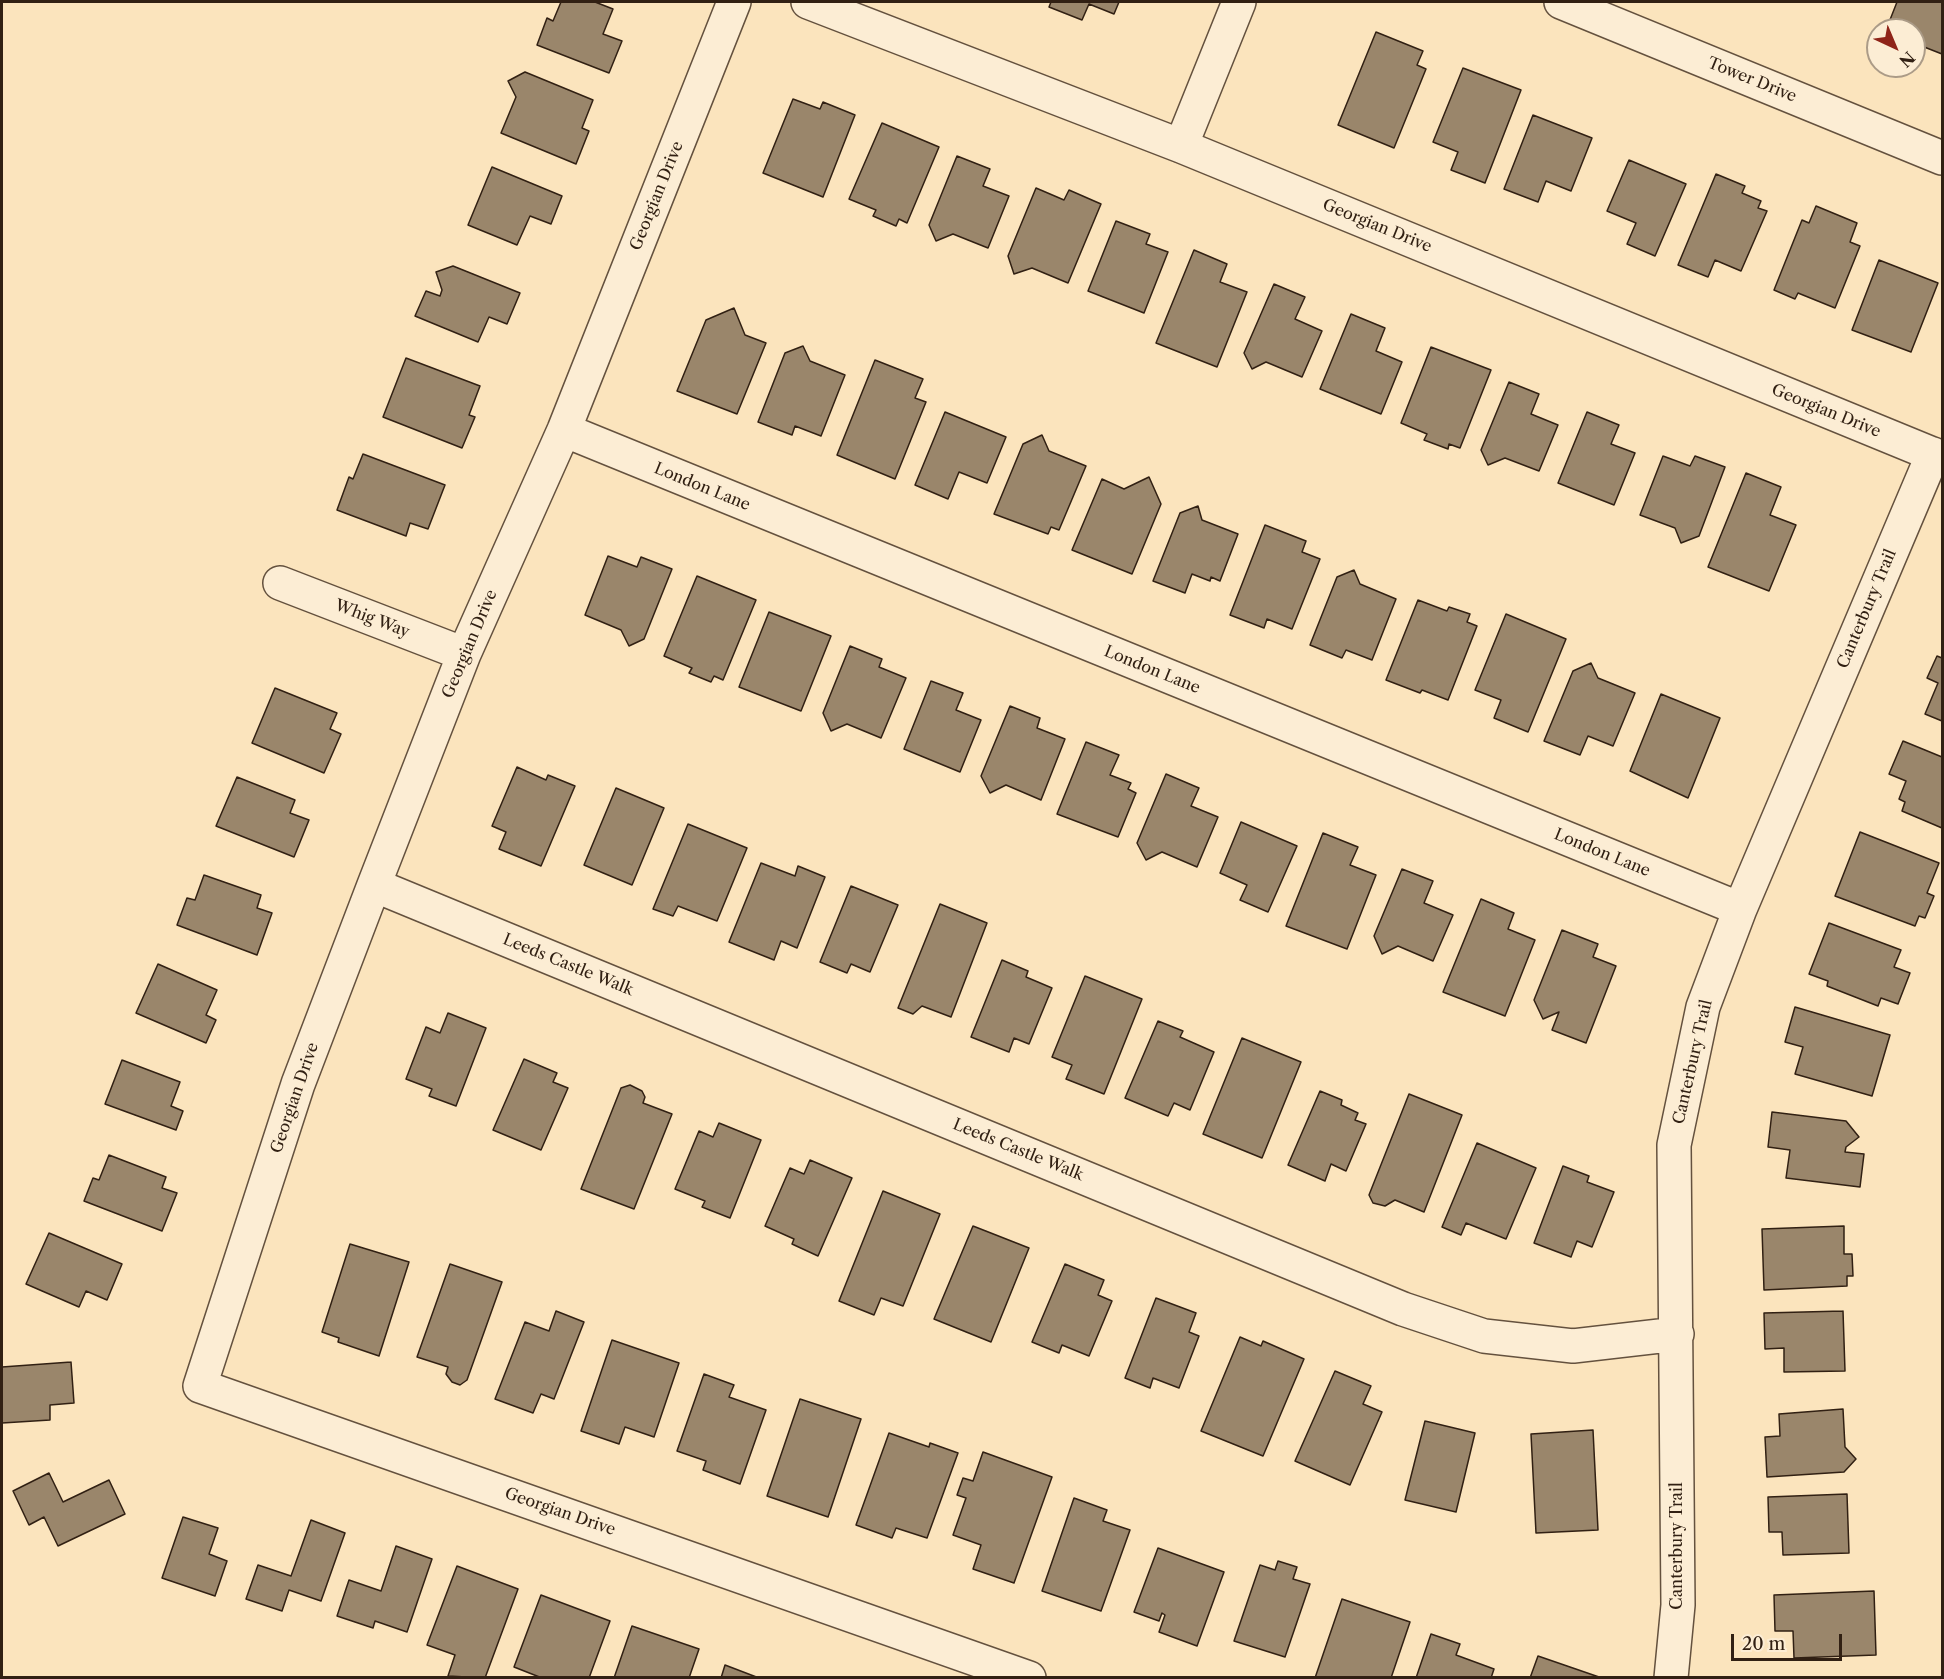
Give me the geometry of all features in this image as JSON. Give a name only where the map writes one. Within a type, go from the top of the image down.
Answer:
[{"type":"street","name":"Georgian Drive","points":[[734,2],[564,430],[464,654],[374,885],[298,1084],[200,1386],[1029,1677]]},
{"type":"street","name":"Georgian Drive","points":[[808,2],[1181,146],[1938,456]]},
{"type":"street","points":[[1181,146],[1239,2]]},
{"type":"street","name":"Tower Drive","points":[[1561,2],[1942,159]]},
{"type":"street","name":"London Lane","points":[[564,430],[1740,909]]},
{"type":"street","name":"Canterbury Trail","points":[[1671,1677],[1678,1605],[1674,1145],[1703,1007],[1740,909],[1938,456]]},
{"type":"street","name":"Whig Way","points":[[280,583],[464,654]]},
{"type":"street","name":"Leeds Castle Walk","points":[[374,885],[1403,1309],[1484,1336],[1573,1346],[1677,1334]]},
{"type":"building","points":[[561,2],[595,2],[613,9],[603,34],[622,41],[609,73],[537,45],[547,18],[553,21]]},
{"type":"building","points":[[1051,2],[1119,2],[1114,14],[1089,4],[1082,20],[1049,7]]},
{"type":"building","points":[[1897,2],[1942,2],[1942,54],[1926,48],[1926,18],[1891,18]]},
{"type":"building","points":[[1376,32],[1423,51],[1417,65],[1426,69],[1394,148],[1338,125]]},
{"type":"building","points":[[1463,68],[1521,90],[1485,183],[1451,170],[1458,152],[1433,142]]},
{"type":"building","points":[[525,72],[593,100],[582,128],[589,131],[576,164],[501,133],[516,97],[508,81]]},
{"type":"building","points":[[793,99],[820,109],[823,102],[855,115],[823,197],[763,173]]},
{"type":"building","points":[[1533,115],[1592,138],[1571,191],[1546,181],[1538,202],[1504,189]]},
{"type":"building","points":[[882,123],[939,147],[907,223],[899,219],[896,226],[873,216],[876,210],[849,199]]},
{"type":"building","points":[[957,156],[990,169],[983,186],[1009,196],[988,248],[953,234],[936,241],[929,225]]},
{"type":"building","points":[[1629,160],[1686,184],[1655,256],[1627,244],[1636,223],[1607,211]]},
{"type":"building","points":[[492,167],[562,196],[551,224],[530,216],[517,245],[468,225]]},
{"type":"building","points":[[1716,174],[1745,186],[1742,193],[1761,201],[1758,208],[1767,211],[1741,271],[1715,260],[1708,277],[1678,265]]},
{"type":"building","points":[[1036,188],[1064,200],[1069,190],[1101,204],[1068,283],[1032,268],[1014,274],[1008,256]]},
{"type":"building","points":[[1816,206],[1857,223],[1850,242],[1860,246],[1835,308],[1798,293],[1795,299],[1774,290],[1802,220],[1809,223]]},
{"type":"building","points":[[1116,221],[1150,234],[1146,244],[1168,252],[1144,313],[1088,291]]},
{"type":"building","points":[[1194,250],[1227,264],[1220,282],[1247,292],[1217,367],[1156,343]]},
{"type":"building","points":[[1879,260],[1938,283],[1911,352],[1852,330]]},
{"type":"building","points":[[453,266],[520,293],[507,324],[489,317],[478,342],[415,316],[426,291],[440,296],[442,290],[436,272]]},
{"type":"building","points":[[1274,284],[1305,297],[1295,319],[1322,331],[1302,377],[1266,362],[1252,369],[1244,353]]},
{"type":"building","points":[[734,308],[745,335],[766,343],[737,414],[677,391],[706,320]]},
{"type":"building","points":[[1351,314],[1385,328],[1376,351],[1402,362],[1381,414],[1320,389]]},
{"type":"building","points":[[803,346],[810,361],[845,375],[821,436],[795,426],[792,435],[758,422],[785,353]]},
{"type":"building","points":[[1431,347],[1491,370],[1460,448],[1449,444],[1448,449],[1424,440],[1427,434],[1401,423]]},
{"type":"building","points":[[406,358],[480,386],[469,415],[475,417],[462,448],[383,417]]},
{"type":"building","points":[[875,360],[923,379],[915,398],[926,402],[895,479],[837,455]]},
{"type":"building","points":[[1509,382],[1539,394],[1531,414],[1558,425],[1539,471],[1505,458],[1488,465],[1481,450]]},
{"type":"building","points":[[945,412],[1006,437],[987,483],[959,472],[948,499],[915,485]]},
{"type":"building","points":[[1587,412],[1619,425],[1611,444],[1635,453],[1614,505],[1558,483]]},
{"type":"building","points":[[1042,435],[1049,451],[1086,466],[1059,530],[1051,527],[1048,534],[994,514],[1023,444]]},
{"type":"building","points":[[363,454],[445,485],[428,529],[410,523],[406,536],[337,510],[349,477],[353,479]]},
{"type":"building","points":[[1663,456],[1690,466],[1695,456],[1725,467],[1699,536],[1681,543],[1675,528],[1640,515]]},
{"type":"building","points":[[1746,473],[1781,487],[1770,515],[1796,525],[1769,591],[1708,567]]},
{"type":"building","points":[[1149,477],[1161,504],[1132,574],[1072,550],[1102,479],[1124,489]]},
{"type":"building","points":[[1198,506],[1202,520],[1238,534],[1220,581],[1211,577],[1210,581],[1192,574],[1185,593],[1153,581],[1180,513]]},
{"type":"building","points":[[1265,525],[1306,541],[1302,552],[1320,559],[1292,629],[1267,619],[1264,628],[1230,615]]},
{"type":"building","points":[[608,556],[637,567],[641,557],[672,569],[644,639],[629,646],[621,630],[585,615]]},
{"type":"building","points":[[1354,570],[1360,584],[1396,599],[1372,660],[1346,650],[1342,658],[1310,645],[1337,577]]},
{"type":"building","points":[[697,576],[756,600],[723,680],[714,676],[711,682],[689,673],[692,668],[664,656]]},
{"type":"building","points":[[1418,600],[1447,611],[1449,607],[1470,614],[1467,622],[1477,626],[1448,700],[1422,690],[1420,693],[1386,680]]},
{"type":"building","points":[[769,612],[831,636],[801,711],[739,687]]},
{"type":"building","points":[[1506,614],[1566,639],[1528,732],[1494,718],[1501,700],[1475,690]]},
{"type":"building","points":[[850,646],[882,659],[879,667],[906,678],[881,738],[847,724],[831,731],[823,713]]},
{"type":"building","points":[[1937,656],[1942,658],[1942,721],[1925,714],[1938,683],[1927,678]]},
{"type":"building","points":[[1591,663],[1598,678],[1635,693],[1613,746],[1588,736],[1580,755],[1544,741],[1573,671]]},
{"type":"building","points":[[931,681],[963,693],[956,710],[981,720],[960,772],[904,749]]},
{"type":"building","points":[[275,688],[337,713],[330,729],[341,734],[324,773],[252,743]]},
{"type":"building","points":[[1661,694],[1720,718],[1688,798],[1630,771]]},
{"type":"building","points":[[1010,706],[1040,718],[1037,728],[1065,739],[1041,800],[1006,785],[990,793],[981,776]]},
{"type":"building","points":[[1903,741],[1942,757],[1942,828],[1902,811],[1905,802],[1899,799],[1906,781],[1889,774]]},
{"type":"building","points":[[1086,742],[1119,755],[1110,775],[1131,783],[1128,789],[1136,793],[1118,837],[1057,814]]},
{"type":"building","points":[[517,767],[546,780],[548,775],[575,786],[541,866],[499,849],[506,832],[492,826]]},
{"type":"building","points":[[1166,774],[1199,788],[1191,806],[1218,817],[1197,867],[1162,852],[1146,860],[1137,843]]},
{"type":"building","points":[[237,777],[295,800],[290,813],[309,820],[294,857],[216,826]]},
{"type":"building","points":[[616,788],[664,808],[632,885],[584,865]]},
{"type":"building","points":[[1241,822],[1297,846],[1268,912],[1240,900],[1247,885],[1220,873]]},
{"type":"building","points":[[688,824],[747,848],[717,921],[678,906],[673,916],[653,909]]},
{"type":"building","points":[[1860,832],[1939,863],[1927,893],[1934,896],[1925,918],[1919,916],[1915,926],[1835,896]]},
{"type":"building","points":[[1323,833],[1358,847],[1350,865],[1376,875],[1347,949],[1286,926]]},
{"type":"building","points":[[761,863],[795,876],[798,866],[825,877],[797,948],[781,941],[774,960],[729,942]]},
{"type":"building","points":[[1402,869],[1433,881],[1424,903],[1453,915],[1433,961],[1398,946],[1382,954],[1374,936]]},
{"type":"building","points":[[204,875],[261,895],[257,908],[272,913],[257,955],[177,925],[187,898],[195,900]]},
{"type":"building","points":[[851,886],[898,905],[870,972],[851,964],[847,973],[820,962]]},
{"type":"building","points":[[1481,899],[1514,913],[1508,929],[1535,940],[1505,1016],[1443,992]]},
{"type":"building","points":[[940,904],[987,923],[951,1017],[922,1006],[913,1014],[898,1008]]},
{"type":"building","points":[[1829,923],[1901,950],[1894,967],[1910,973],[1898,1004],[1881,998],[1878,1006],[1827,986],[1828,981],[1809,974]]},
{"type":"building","points":[[1562,930],[1598,944],[1593,957],[1616,966],[1586,1043],[1552,1030],[1559,1012],[1543,1019],[1534,1000]]},
{"type":"building","points":[[1002,960],[1028,971],[1026,977],[1052,988],[1029,1044],[1014,1038],[1009,1052],[971,1037]]},
{"type":"building","points":[[158,964],[217,990],[206,1015],[216,1020],[206,1043],[136,1013]]},
{"type":"building","points":[[1085,976],[1142,999],[1104,1094],[1066,1079],[1072,1065],[1052,1057]]},
{"type":"building","points":[[1795,1007],[1890,1035],[1872,1096],[1795,1074],[1803,1047],[1785,1042]]},
{"type":"building","points":[[448,1013],[486,1028],[456,1106],[429,1096],[432,1089],[406,1079],[426,1027],[440,1033]]},
{"type":"building","points":[[1158,1021],[1183,1031],[1180,1037],[1214,1052],[1190,1110],[1174,1103],[1168,1116],[1125,1098]]},
{"type":"building","points":[[1242,1038],[1301,1062],[1262,1158],[1203,1134]]},
{"type":"building","points":[[524,1059],[557,1073],[553,1082],[568,1088],[541,1150],[493,1130]]},
{"type":"building","points":[[122,1060],[180,1082],[171,1106],[183,1111],[176,1130],[105,1104]]},
{"type":"building","points":[[630,1085],[642,1091],[645,1097],[643,1103],[672,1114],[634,1209],[581,1189],[621,1088]]},
{"type":"building","points":[[1320,1091],[1342,1100],[1341,1105],[1358,1113],[1355,1120],[1366,1124],[1346,1171],[1331,1164],[1325,1181],[1288,1165]]},
{"type":"building","points":[[1409,1094],[1462,1115],[1424,1212],[1395,1200],[1385,1206],[1373,1203],[1369,1195]]},
{"type":"building","points":[[1772,1112],[1846,1121],[1859,1137],[1846,1147],[1845,1152],[1864,1154],[1860,1187],[1786,1178],[1790,1150],[1768,1147]]},
{"type":"building","points":[[719,1123],[761,1140],[730,1218],[702,1207],[705,1201],[675,1189],[699,1131],[713,1137]]},
{"type":"building","points":[[1477,1143],[1536,1168],[1506,1239],[1466,1223],[1461,1235],[1442,1227]]},
{"type":"building","points":[[109,1155],[166,1177],[162,1188],[177,1193],[162,1231],[84,1201],[93,1178],[99,1180]]},
{"type":"building","points":[[810,1160],[852,1178],[818,1256],[792,1244],[794,1239],[765,1226],[790,1168],[804,1174]]},
{"type":"building","points":[[1563,1166],[1589,1176],[1587,1182],[1614,1192],[1592,1247],[1577,1241],[1571,1257],[1534,1243]]},
{"type":"building","points":[[883,1191],[940,1214],[903,1306],[881,1298],[874,1315],[839,1301]]},
{"type":"building","points":[[973,1226],[1029,1248],[991,1342],[934,1319]]},
{"type":"building","points":[[1844,1226],[1844,1254],[1852,1254],[1853,1276],[1847,1276],[1847,1286],[1764,1290],[1762,1229]]},
{"type":"building","points":[[49,1233],[122,1264],[107,1300],[86,1291],[79,1307],[26,1284]]},
{"type":"building","points":[[350,1244],[409,1262],[379,1356],[338,1342],[339,1338],[322,1332]]},
{"type":"building","points":[[450,1264],[502,1282],[467,1380],[460,1385],[452,1382],[446,1374],[448,1367],[417,1357]]},
{"type":"building","points":[[1065,1264],[1104,1280],[1098,1295],[1112,1301],[1089,1356],[1062,1345],[1059,1353],[1032,1342]]},
{"type":"building","points":[[1156,1298],[1196,1313],[1189,1332],[1199,1336],[1179,1388],[1153,1378],[1150,1388],[1125,1378]]},
{"type":"building","points":[[556,1311],[584,1322],[554,1399],[541,1394],[533,1413],[495,1399],[525,1322],[549,1331]]},
{"type":"building","points":[[1843,1311],[1845,1371],[1784,1372],[1784,1348],[1765,1349],[1764,1313]]},
{"type":"building","points":[[1240,1337],[1261,1346],[1263,1341],[1304,1359],[1263,1456],[1201,1431]]},
{"type":"building","points":[[612,1340],[679,1363],[654,1437],[625,1427],[619,1444],[581,1431]]},
{"type":"building","points":[[71,1362],[74,1403],[50,1405],[50,1420],[2,1423],[2,1367]]},
{"type":"building","points":[[1335,1371],[1371,1386],[1363,1404],[1382,1412],[1350,1485],[1295,1461]]},
{"type":"building","points":[[704,1374],[734,1385],[729,1397],[766,1410],[740,1484],[703,1470],[706,1461],[677,1451]]},
{"type":"building","points":[[800,1399],[861,1419],[828,1517],[767,1496]]},
{"type":"building","points":[[1843,1409],[1845,1447],[1856,1459],[1844,1472],[1767,1477],[1765,1437],[1780,1436],[1779,1414]]},
{"type":"building","points":[[1425,1421],[1475,1433],[1456,1512],[1405,1500]]},
{"type":"building","points":[[1593,1430],[1598,1530],[1536,1533],[1531,1434]]},
{"type":"building","points":[[889,1433],[929,1447],[930,1443],[958,1453],[927,1538],[896,1528],[892,1538],[856,1525]]},
{"type":"building","points":[[983,1452],[1052,1477],[1014,1583],[973,1569],[981,1545],[953,1535],[966,1498],[957,1495],[963,1478],[973,1481]]},
{"type":"building","points":[[49,1473],[63,1502],[109,1480],[125,1514],[58,1546],[44,1517],[29,1525],[13,1491]]},
{"type":"building","points":[[1847,1494],[1849,1553],[1783,1555],[1782,1532],[1769,1532],[1768,1497]]},
{"type":"building","points":[[1074,1498],[1107,1510],[1103,1521],[1130,1530],[1101,1611],[1042,1591]]},
{"type":"building","points":[[183,1517],[218,1528],[209,1554],[227,1561],[215,1596],[162,1578]]},
{"type":"building","points":[[311,1520],[345,1533],[321,1601],[289,1590],[282,1611],[246,1599],[258,1565],[291,1576]]},
{"type":"building","points":[[396,1546],[432,1559],[407,1632],[375,1621],[373,1628],[337,1616],[349,1580],[381,1591]]},
{"type":"building","points":[[1158,1548],[1224,1572],[1197,1646],[1159,1632],[1165,1615],[1162,1613],[1159,1621],[1134,1612]]},
{"type":"building","points":[[1278,1561],[1297,1567],[1293,1579],[1310,1584],[1285,1657],[1234,1641],[1260,1565],[1275,1570]]},
{"type":"building","points":[[457,1566],[518,1589],[485,1678],[448,1676],[455,1655],[427,1645]]},
{"type":"building","points":[[1874,1591],[1876,1655],[1794,1658],[1793,1631],[1775,1631],[1774,1595]]},
{"type":"building","points":[[541,1595],[610,1621],[589,1678],[542,1678],[514,1667]]},
{"type":"building","points":[[1342,1599],[1410,1622],[1391,1678],[1315,1678]]},
{"type":"building","points":[[632,1626],[699,1649],[689,1678],[614,1678]]},
{"type":"building","points":[[1431,1634],[1460,1644],[1456,1655],[1494,1669],[1491,1678],[1416,1678]]},
{"type":"building","points":[[1538,1656],[1599,1677],[1530,1678]]},
{"type":"building","points":[[725,1665],[759,1678],[721,1678]]}]
